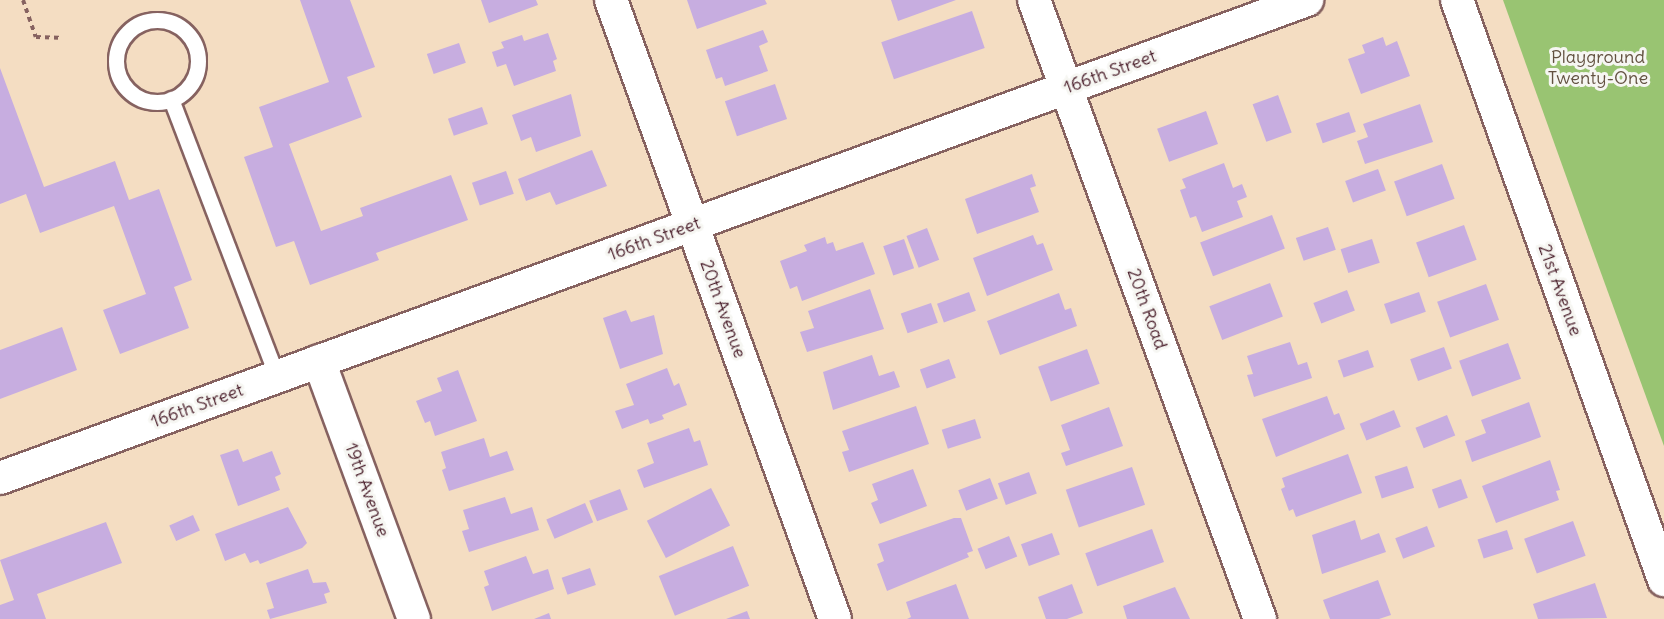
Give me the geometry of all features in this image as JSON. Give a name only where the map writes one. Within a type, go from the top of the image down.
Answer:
[{"type":"street","name":"20th Avenue","points":[[611,0],[834,619]]},
{"type":"street","name":"20th Road","points":[[1034,0],[1260,619]]},
{"type":"street","name":"166th Street","points":[[0,478],[1307,0]]},
{"type":"street","name":"21st Avenue","points":[[1457,0],[1664,580]]},
{"type":"street","name":"19th Avenue","points":[[319,361],[414,619]]},
{"type":"lane","points":[[147,21],[172,23],[194,41],[198,61],[193,82],[171,99],[159,102],[140,97],[124,85],[118,73],[116,60],[125,35],[147,21]]},
{"type":"lane","points":[[171,99],[277,376]]},
{"type":"path","points":[[23,0],[36,37],[59,38]]},
{"type":"green space","name":"Playground Twenty-One","points":[[1503,0],[1664,0],[1664,446],[1585,229]]},
{"type":"building","points":[[300,0],[350,0],[375,67],[347,77],[362,117],[289,144],[321,231],[363,216],[360,208],[451,175],[468,220],[376,253],[379,260],[310,285],[294,241],[276,247],[244,157],[273,147],[259,107],[329,82]]},
{"type":"building","points":[[481,0],[536,0],[538,5],[489,23]]},
{"type":"building","points":[[687,0],[765,0],[767,4],[697,29]]},
{"type":"building","points":[[891,0],[956,0],[898,21]]},
{"type":"building","points":[[972,11],[985,48],[894,79],[881,42]]},
{"type":"building","points":[[763,30],[768,42],[759,46],[768,71],[725,86],[722,77],[716,79],[706,50]]},
{"type":"building","points":[[548,33],[557,59],[553,61],[556,71],[514,86],[506,64],[497,67],[492,52],[504,48],[501,42],[522,35],[524,41]]},
{"type":"building","points":[[1383,37],[1386,46],[1397,41],[1410,76],[1361,94],[1348,59],[1365,53],[1362,45]]},
{"type":"building","points":[[459,43],[466,63],[434,74],[427,54]]},
{"type":"building","points":[[0,68],[44,187],[115,161],[129,200],[159,189],[192,280],[174,287],[189,328],[120,354],[103,310],[146,294],[114,206],[40,233],[26,194],[0,204]]},
{"type":"building","points":[[775,84],[787,119],[737,136],[725,101]]},
{"type":"building","points":[[571,94],[581,136],[536,152],[531,137],[521,141],[512,115]]},
{"type":"building","points":[[1278,95],[1292,133],[1266,142],[1253,104]]},
{"type":"building","points":[[1420,104],[1433,142],[1365,164],[1357,141],[1368,137],[1363,124]]},
{"type":"building","points":[[482,107],[488,124],[454,136],[448,119]]},
{"type":"building","points":[[1206,111],[1218,144],[1169,162],[1157,129]]},
{"type":"building","points":[[1349,112],[1356,132],[1323,143],[1316,123]]},
{"type":"building","points":[[592,150],[607,186],[556,205],[550,192],[526,201],[518,179]]},
{"type":"building","points":[[1224,163],[1233,188],[1242,184],[1247,197],[1237,201],[1243,217],[1202,232],[1196,216],[1190,218],[1180,190],[1186,188],[1182,179]]},
{"type":"building","points":[[1442,164],[1455,199],[1407,216],[1394,181]]},
{"type":"building","points":[[1378,169],[1386,191],[1353,203],[1345,181]]},
{"type":"building","points":[[506,171],[514,194],[480,205],[472,183]]},
{"type":"building","points":[[1032,174],[1036,186],[1030,188],[1039,212],[977,234],[965,199]]},
{"type":"building","points":[[1272,215],[1285,249],[1213,276],[1200,243]]},
{"type":"building","points":[[1464,225],[1477,260],[1429,277],[1416,242]]},
{"type":"building","points":[[1328,227],[1336,250],[1304,261],[1296,238]]},
{"type":"building","points":[[927,228],[939,260],[919,268],[906,236]]},
{"type":"building","points":[[1033,235],[1037,245],[1043,243],[1053,270],[987,296],[973,258]]},
{"type":"building","points":[[825,237],[827,244],[833,242],[836,251],[863,242],[875,274],[802,301],[797,286],[790,289],[780,261],[807,251],[804,245]]},
{"type":"building","points":[[904,239],[914,268],[893,275],[883,246]]},
{"type":"building","points":[[1372,239],[1380,263],[1348,273],[1341,249]]},
{"type":"building","points":[[1270,283],[1283,317],[1222,340],[1209,306]]},
{"type":"building","points":[[1486,284],[1499,320],[1450,337],[1437,302]]},
{"type":"building","points":[[870,289],[884,329],[807,352],[800,332],[814,328],[808,311]]},
{"type":"building","points":[[1347,290],[1355,311],[1321,323],[1313,303]]},
{"type":"building","points":[[969,292],[976,311],[944,322],[937,304]]},
{"type":"building","points":[[1419,292],[1426,312],[1391,324],[1384,304]]},
{"type":"building","points":[[1059,293],[1065,310],[1071,308],[1077,326],[1000,355],[987,321]]},
{"type":"building","points":[[931,303],[938,323],[908,333],[901,313]]},
{"type":"building","points":[[626,310],[631,322],[654,315],[663,354],[620,369],[603,318]]},
{"type":"building","points":[[62,327],[77,370],[0,399],[0,350]]},
{"type":"building","points":[[1290,342],[1298,365],[1307,362],[1312,378],[1254,397],[1247,375],[1253,374],[1247,356]]},
{"type":"building","points":[[1508,343],[1521,379],[1472,396],[1459,361]]},
{"type":"building","points":[[1444,347],[1452,369],[1418,381],[1410,359]]},
{"type":"building","points":[[1087,349],[1100,384],[1051,402],[1038,367]]},
{"type":"building","points":[[1368,350],[1374,367],[1344,377],[1338,360]]},
{"type":"building","points":[[872,355],[879,376],[894,371],[900,387],[833,410],[823,372]]},
{"type":"building","points":[[949,359],[956,378],[927,388],[920,370]]},
{"type":"building","points":[[667,368],[674,386],[679,383],[687,405],[662,415],[664,419],[650,424],[648,419],[622,429],[615,411],[634,405],[626,384]]},
{"type":"building","points":[[458,370],[477,421],[435,436],[430,421],[425,423],[416,401],[442,391],[437,378]]},
{"type":"building","points":[[1327,396],[1334,415],[1339,413],[1345,429],[1276,457],[1262,419]]},
{"type":"building","points":[[1529,402],[1541,437],[1472,462],[1465,441],[1486,433],[1481,420]]},
{"type":"building","points":[[916,406],[929,444],[849,472],[842,452],[849,450],[842,431]]},
{"type":"building","points":[[1109,407],[1123,446],[1066,466],[1061,453],[1070,450],[1061,425]]},
{"type":"building","points":[[1394,410],[1401,427],[1366,441],[1360,424]]},
{"type":"building","points":[[1447,415],[1455,435],[1424,448],[1415,428]]},
{"type":"building","points":[[975,419],[981,438],[948,449],[942,430]]},
{"type":"building","points":[[689,428],[694,442],[700,440],[708,465],[644,488],[637,470],[654,463],[647,443]]},
{"type":"building","points":[[484,438],[490,457],[507,451],[514,470],[449,491],[442,470],[446,468],[441,452]]},
{"type":"building","points":[[238,449],[243,462],[272,451],[281,474],[275,477],[280,490],[238,506],[220,455]]},
{"type":"building","points":[[1348,454],[1362,493],[1296,517],[1293,509],[1289,511],[1281,489],[1285,487],[1282,478]]},
{"type":"building","points":[[1550,460],[1560,490],[1556,491],[1559,500],[1496,523],[1482,486]]},
{"type":"building","points":[[1407,466],[1414,488],[1382,498],[1375,477]]},
{"type":"building","points":[[1132,467],[1145,505],[1079,528],[1066,490]]},
{"type":"building","points":[[913,469],[927,506],[880,524],[871,503],[878,500],[872,484]]},
{"type":"building","points":[[1029,472],[1037,494],[1006,505],[998,483]]},
{"type":"building","points":[[990,478],[998,499],[966,511],[958,490]]},
{"type":"building","points":[[1461,479],[1468,498],[1439,508],[1432,490]]},
{"type":"building","points":[[711,488],[730,525],[666,558],[647,521]]},
{"type":"building","points":[[620,489],[628,510],[597,521],[589,501]]},
{"type":"building","points":[[505,497],[511,514],[532,507],[539,530],[469,552],[462,531],[469,529],[463,510]]},
{"type":"building","points":[[585,503],[593,522],[555,539],[546,519]]},
{"type":"building","points":[[288,507],[307,543],[302,548],[260,564],[258,560],[250,563],[245,553],[225,561],[215,534]]},
{"type":"building","points":[[193,515],[200,531],[176,541],[169,526]]},
{"type":"building","points":[[954,518],[961,518],[973,551],[967,553],[969,557],[887,591],[877,564],[884,561],[878,544]]},
{"type":"building","points":[[1355,520],[1361,540],[1379,533],[1386,552],[1322,574],[1312,535]]},
{"type":"building","points":[[1573,521],[1586,556],[1537,574],[1524,539]]},
{"type":"building","points":[[106,522],[122,563],[37,594],[46,619],[0,619],[0,605],[14,600],[0,560]]},
{"type":"building","points":[[1427,526],[1435,547],[1403,559],[1395,538]]},
{"type":"building","points":[[1152,529],[1164,562],[1097,586],[1085,553]]},
{"type":"building","points":[[1507,530],[1513,549],[1484,559],[1478,540]]},
{"type":"building","points":[[1052,533],[1060,555],[1029,566],[1021,544]]},
{"type":"building","points":[[1009,536],[1017,556],[986,569],[977,549]]},
{"type":"building","points":[[733,546],[749,586],[675,616],[659,576]]},
{"type":"building","points":[[526,556],[533,574],[548,569],[554,589],[492,611],[484,587],[489,585],[484,571]]},
{"type":"building","points":[[590,568],[596,585],[567,595],[562,578]]},
{"type":"building","points":[[308,569],[313,583],[326,582],[330,592],[324,594],[327,603],[270,619],[267,610],[274,608],[266,583]]},
{"type":"building","points":[[1378,580],[1391,615],[1379,619],[1330,619],[1323,600]]},
{"type":"building","points":[[1595,583],[1607,618],[1538,619],[1533,604]]},
{"type":"building","points":[[956,584],[969,619],[907,619],[911,617],[906,602]]},
{"type":"building","points":[[1072,584],[1083,613],[1067,619],[1046,619],[1038,597]]},
{"type":"building","points":[[1175,587],[1190,619],[1127,619],[1123,606]]},
{"type":"building","points":[[747,611],[750,619],[726,619]]},
{"type":"building","points":[[549,613],[551,619],[534,619]]}]
